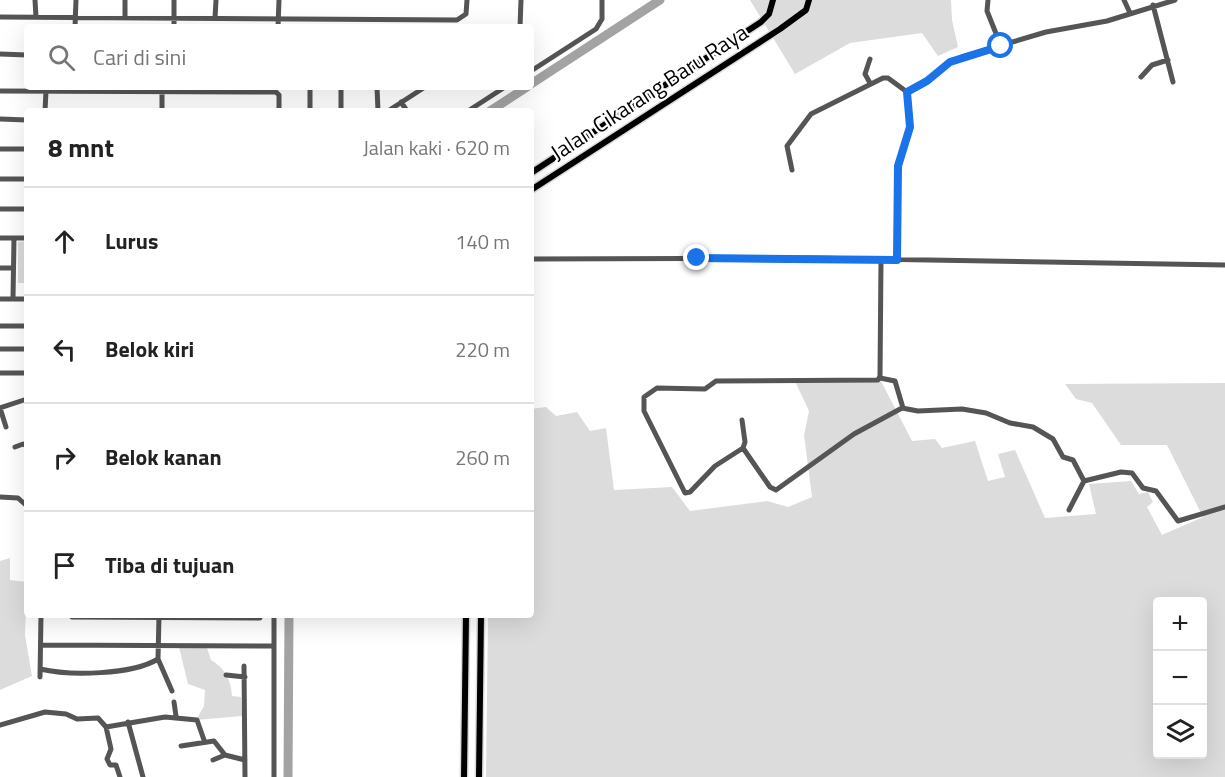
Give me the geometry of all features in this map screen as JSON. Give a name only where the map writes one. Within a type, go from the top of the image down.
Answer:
[{"type":"main road","name":"Jalan Cikarang Baru Raya","points":[[534,170],[761,22],[769,14],[773,0]]},
{"type":"main road","points":[[769,14],[780,0]]},
{"type":"main road","points":[[804,0],[806,10]]},
{"type":"main road","points":[[806,10],[809,0]]},
{"type":"main road","name":"Jalan Cikarang Baru Raya","points":[[534,188],[806,10]]},
{"type":"main road","points":[[464,777],[466,618]]},
{"type":"main road","points":[[479,777],[481,618]]},
{"type":"main road","points":[[465,699],[480,698]]},
{"type":"street","points":[[35,0],[36,17]]},
{"type":"street","points":[[75,24],[76,0]]},
{"type":"street","points":[[125,0],[125,18]]},
{"type":"street","points":[[174,0],[174,24]]},
{"type":"street","points":[[215,18],[216,0]]},
{"type":"street","points":[[278,24],[279,0]]},
{"type":"street","points":[[0,17],[457,20],[466,14],[467,0]]},
{"type":"street","points":[[520,24],[521,0]]},
{"type":"street","points":[[534,69],[596,29],[602,19],[602,0]]},
{"type":"street","points":[[988,0],[987,11],[1001,46]]},
{"type":"street","points":[[1124,0],[1130,12]]},
{"type":"street","points":[[907,92],[927,81],[950,62],[1046,32],[1107,21],[1130,12],[1175,0]]},
{"type":"street","points":[[1153,5],[1173,82]]},
{"type":"street","points":[[0,54],[24,55]]},
{"type":"street","points":[[870,59],[864,74],[870,83]]},
{"type":"street","points":[[1140,77],[1152,65],[1168,60]]},
{"type":"street","points":[[792,170],[787,146],[807,118],[870,83],[888,78],[907,92],[910,127],[898,166],[897,260]]},
{"type":"street","points":[[310,90],[310,108]]},
{"type":"street","points":[[341,90],[341,108]]},
{"type":"street","points":[[377,90],[378,108]]},
{"type":"street","points":[[392,108],[420,90]]},
{"type":"street","points":[[473,108],[500,90]]},
{"type":"street","points":[[0,91],[277,92],[279,108]]},
{"type":"street","points":[[45,108],[46,91]]},
{"type":"street","points":[[162,92],[162,108]]},
{"type":"street","points":[[401,102],[405,108]]},
{"type":"street","points":[[0,119],[24,120]]},
{"type":"street","points":[[0,149],[24,149]]},
{"type":"street","points":[[0,179],[24,179]]},
{"type":"street","points":[[0,209],[24,209]]},
{"type":"street","points":[[0,238],[24,238]]},
{"type":"street","points":[[13,299],[14,238]]},
{"type":"street","points":[[534,259],[897,260],[1225,265]]},
{"type":"street","points":[[880,378],[881,260]]},
{"type":"street","points":[[0,268],[14,268]]},
{"type":"street","points":[[0,299],[24,299]]},
{"type":"street","points":[[0,326],[24,326]]},
{"type":"street","points":[[0,349],[24,350]]},
{"type":"street","points":[[0,373],[24,373]]},
{"type":"street","points":[[742,420],[745,442],[742,448],[729,455],[690,492],[685,493],[644,411],[644,396],[657,388],[705,389],[716,381],[880,378],[895,381],[903,408]]},
{"type":"street","points":[[6,427],[0,408],[24,400]]},
{"type":"street","points":[[742,448],[770,487],[776,490],[854,434],[903,408],[918,411],[962,409],[986,413],[1010,423],[1033,427],[1053,440],[1063,457],[1073,460],[1084,481]]},
{"type":"street","points":[[15,447],[24,445]]},
{"type":"street","points":[[1069,510],[1084,481],[1121,472],[1132,473],[1142,488],[1155,491],[1178,521],[1225,507]]},
{"type":"street","points":[[0,497],[18,498],[24,503]]},
{"type":"street","points":[[40,677],[41,618]]},
{"type":"street","points":[[159,618],[158,659],[172,691]]},
{"type":"street","points":[[274,618],[274,777]]},
{"type":"street","points":[[41,645],[274,646]]},
{"type":"street","points":[[40,669],[112,671],[136,668],[158,659]]},
{"type":"street","points":[[244,666],[245,777]]},
{"type":"street","points":[[226,675],[244,677]]},
{"type":"street","points":[[174,702],[176,716]]},
{"type":"street","points":[[0,725],[45,712],[66,714],[77,719],[99,718],[106,727],[111,749],[108,759],[110,765],[116,765],[120,777]]},
{"type":"street","points":[[106,727],[176,716],[197,720],[204,740]]},
{"type":"street","points":[[128,722],[143,777]]},
{"type":"street","points":[[181,746],[204,740],[216,741],[225,755]]},
{"type":"street","points":[[213,760],[225,755],[245,760]]},
{"type":"shaded area","points":[[750,0],[951,0],[952,20],[958,47],[938,56],[922,33],[850,43],[795,74]]},
{"type":"shaded area","points":[[24,241],[24,283],[18,283],[18,242]]},
{"type":"shaded area","points":[[794,379],[881,381],[912,441],[935,439],[942,448],[975,441],[988,481],[1005,477],[998,454],[1015,450],[1045,518],[1096,514],[1089,484],[1131,481],[1139,494],[1148,492],[1153,502],[1147,507],[1162,535],[1203,517],[1167,445],[1121,445],[1092,403],[1076,399],[1065,384],[1225,383],[1225,777],[486,777],[488,618],[534,618],[534,409],[546,407],[556,416],[577,412],[590,431],[606,428],[614,490],[672,487],[690,511],[767,501],[788,507],[812,497],[804,435],[809,411]]},
{"type":"shaded area","points":[[10,558],[10,580],[24,582],[25,635],[32,676],[0,690],[0,561]]},
{"type":"shaded area","points":[[179,647],[207,648],[211,660],[226,675],[232,696],[241,697],[242,716],[196,720],[204,706],[205,690],[188,684]]},
{"type":"waterway","points":[[534,82],[660,0]]},
{"type":"waterway","points":[[495,108],[522,90]]},
{"type":"waterway","points":[[288,777],[289,618]]},
{"type":"route","points":[[697,258],[897,260],[898,166],[910,127],[907,92],[927,81],[950,62],[1001,46]]}]
